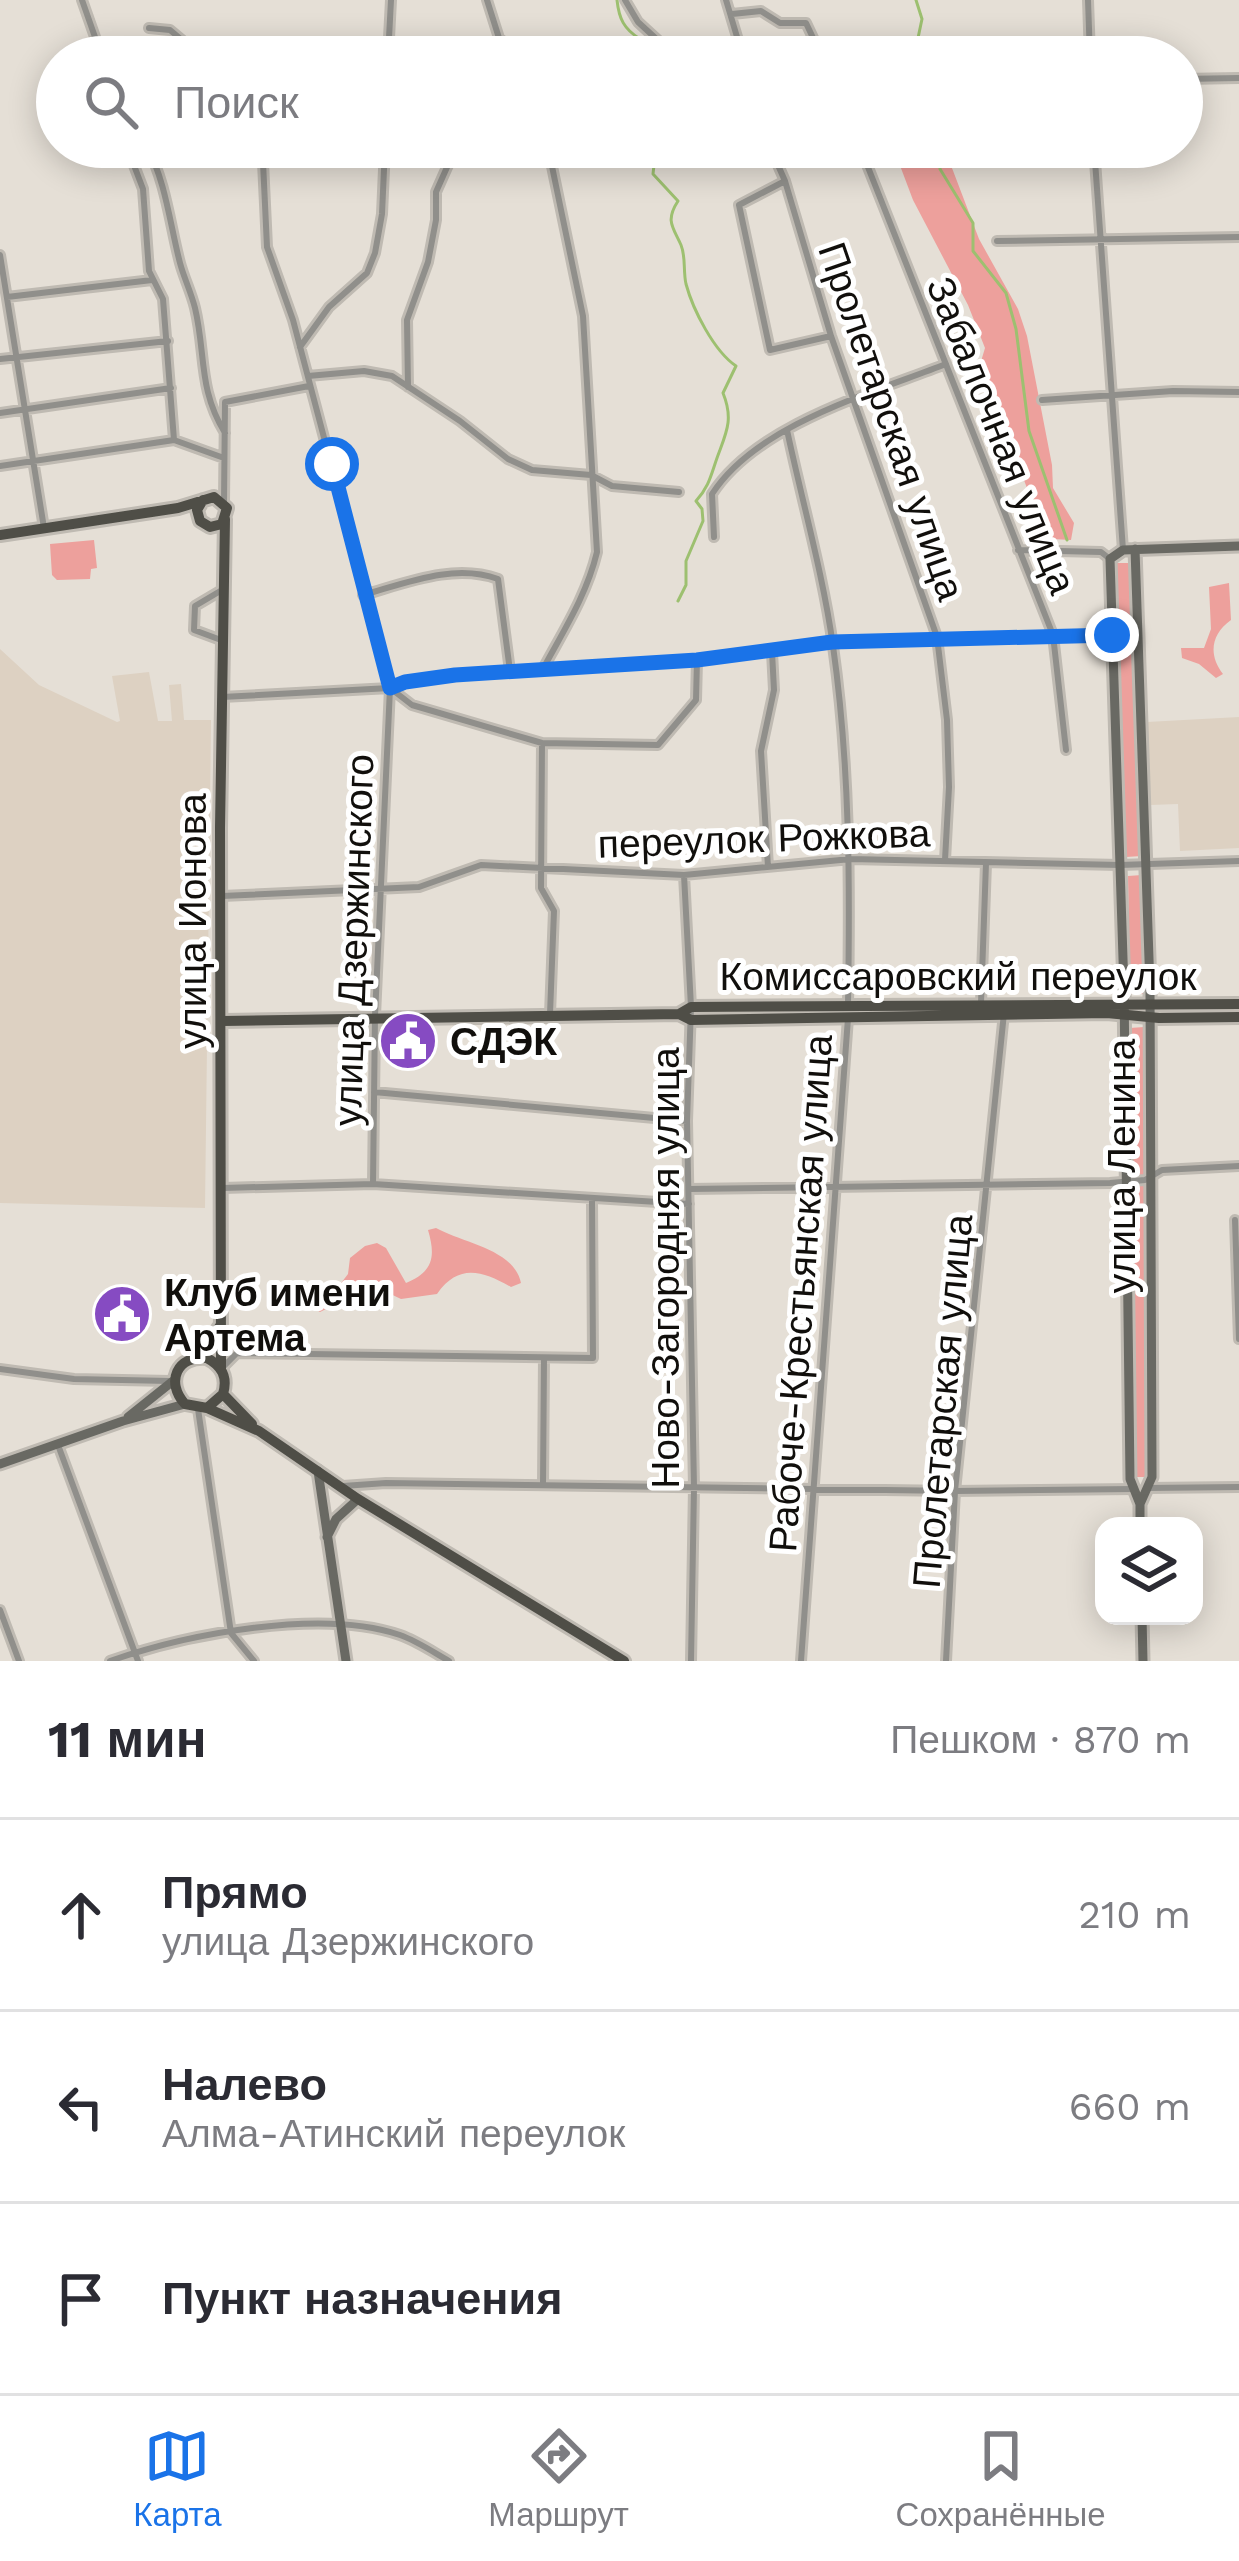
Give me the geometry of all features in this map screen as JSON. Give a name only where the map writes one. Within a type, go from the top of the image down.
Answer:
[{"type":"main road","points":[[0,535],[214,500]]},
{"type":"main road","points":[[214,500],[197,510],[218,540],[222,567]]},
{"type":"main road","name":"улица Ионова","points":[[214,500],[225,519],[221,1369]]},
{"type":"main road","points":[[178,508],[203,523],[216,526],[225,519]]},
{"type":"main road","points":[[1110,559],[1129,549],[1239,546]]},
{"type":"main road","name":"улица Ленина","points":[[1129,549],[1150,1012],[1152,1177],[1149,1488],[1140,1504],[1140,1517]]},
{"type":"main road","name":"улица Ленина","points":[[1110,559],[1132,1490],[1140,1504]]},
{"type":"main road","name":"Комиссаровский переулок","points":[[848,1011],[981,1003],[1004,1009]]},
{"type":"main road","name":"Комиссаровский переулок","points":[[1150,1012],[1239,1004]]},
{"type":"main road","name":"Комиссаровский переулок","points":[[224,1021],[1004,1009],[1239,1016]]},
{"type":"main road","points":[[123,1421],[173,1381],[180,1365],[197,1357],[222,1323]]},
{"type":"main road","points":[[197,1357],[207,1358],[225,1379],[223,1394],[203,1408]]},
{"type":"main road","points":[[173,1381],[184,1404]]},
{"type":"main road","points":[[223,1394],[259,1431],[358,1498],[624,1661]]},
{"type":"main road","points":[[0,1464],[184,1404],[259,1431]]},
{"type":"main road","points":[[318,1471],[346,1661]]},
{"type":"main road","points":[[327,1537],[336,1519],[358,1498]]},
{"type":"main road","points":[[1142,1625],[1143,1661]]},
{"type":"street","points":[[82,0],[95,36]]},
{"type":"street","points":[[389,36],[391,0]]},
{"type":"street","points":[[487,0],[499,36]]},
{"type":"street","points":[[626,0],[638,22],[653,36]]},
{"type":"street","points":[[726,0],[738,36]]},
{"type":"street","points":[[1088,0],[1089,36]]},
{"type":"street","points":[[732,14],[761,11],[780,23],[806,23],[812,36]]},
{"type":"street","points":[[149,28],[170,30],[177,36]]},
{"type":"street","points":[[1203,79],[1239,78]]},
{"type":"street","points":[[135,168],[143,189],[152,280],[163,299],[174,440]]},
{"type":"street","points":[[156,168],[195,306],[203,384],[225,433]]},
{"type":"street","name":"улица Дзержинского","points":[[263,168],[267,248],[300,347],[390,688],[375,1016],[373,1184]]},
{"type":"street","points":[[300,347],[329,307],[367,273],[376,254],[383,168]]},
{"type":"street","points":[[408,387],[406,320],[428,262],[436,192],[447,168]]},
{"type":"street","points":[[544,667],[591,575],[597,552],[579,283],[553,168]]},
{"type":"street","name":"Пролетарская улица","points":[[779,168],[831,336],[937,637],[948,742],[945,860]]},
{"type":"street","name":"Забалочная улица","points":[[868,168],[1053,635],[1066,750]]},
{"type":"street","name":"улица Ленина","points":[[1095,168],[1129,549]]},
{"type":"street","points":[[785,181],[739,205],[770,350],[831,336]]},
{"type":"street","points":[[997,241],[1239,237]]},
{"type":"street","points":[[0,255],[44,528]]},
{"type":"street","points":[[6,297],[152,280]]},
{"type":"street","points":[[0,359],[168,341]]},
{"type":"street","points":[[714,537],[710,503],[733,466],[787,430],[946,364]]},
{"type":"street","points":[[308,376],[364,371],[392,376],[508,459],[532,470],[591,475],[612,486],[679,492]]},
{"type":"street","points":[[214,500],[222,483],[225,402],[309,386]]},
{"type":"street","points":[[0,413],[170,388]]},
{"type":"street","points":[[1042,400],[1173,391],[1239,392]]},
{"type":"street","name":"Рабоче-Крестьянская улица","points":[[787,430],[832,642],[851,859],[848,1011],[800,1661]]},
{"type":"street","points":[[0,466],[174,440],[224,458]]},
{"type":"street","points":[[1018,550],[1101,552],[1110,559]]},
{"type":"street","points":[[364,595],[447,574],[484,574],[498,579],[510,671]]},
{"type":"street","points":[[221,640],[194,630],[196,606],[222,590]]},
{"type":"street","points":[[222,697],[390,688],[455,675],[697,660],[832,642],[1112,635]]},
{"type":"street","points":[[768,867],[761,751],[774,690],[772,652]]},
{"type":"street","points":[[390,688],[412,705],[542,743],[658,746],[695,700],[697,660]]},
{"type":"street","points":[[542,743],[541,887],[554,911],[550,1014]]},
{"type":"street","name":"переулок Рожкова","points":[[222,896],[419,887],[481,865],[684,875],[851,859],[1120,865],[1239,861]]},
{"type":"street","points":[[981,1003],[986,863]]},
{"type":"street","name":"Ново-Загородняя улица","points":[[684,875],[694,1487],[691,1661]]},
{"type":"street","name":"Пролетарская улица","points":[[946,1661],[956,1491],[1004,1009]]},
{"type":"street","points":[[373,1092],[687,1120]]},
{"type":"street","points":[[688,1189],[989,1188],[1126,1181],[1152,1177],[1162,1170],[1239,1166]]},
{"type":"street","points":[[219,1189],[373,1184],[689,1204]]},
{"type":"street","points":[[221,1369],[237,1353],[593,1358],[592,1201]]},
{"type":"street","points":[[1235,1220],[1239,1339]]},
{"type":"street","points":[[543,1485],[544,1358]]},
{"type":"street","points":[[0,1369],[74,1379],[173,1381]]},
{"type":"street","points":[[203,1408],[231,1633],[254,1661]]},
{"type":"street","points":[[58,1443],[137,1657]]},
{"type":"street","points":[[340,1486],[956,1491],[1239,1487]]},
{"type":"street","points":[[0,1610],[20,1661]]},
{"type":"street","points":[[110,1661],[258,1626],[342,1622],[405,1636],[448,1661]]},
{"type":"shaded area","points":[[901,168],[952,168],[979,239],[1018,309],[1027,336],[1053,488],[1074,523],[1071,540],[1052,539],[1041,525],[1008,438],[990,423],[996,416],[979,368],[985,348]]},
{"type":"shaded area","points":[[94,540],[97,568],[91,569],[90,579],[57,580],[52,575],[50,544]]},
{"type":"shaded area","points":[[1116,563],[1131,563],[1142,856],[1126,857]]},
{"type":"shaded area","points":[[1229,583],[1231,620],[1214,645],[1223,674],[1216,678],[1182,658],[1181,648],[1204,648],[1211,629],[1209,587]]},
{"type":"shaded area","points":[[0,649],[39,685],[117,722],[112,676],[149,672],[158,721],[172,721],[169,685],[181,684],[184,720],[211,720],[205,1208],[0,1203]]},
{"type":"shaded area","points":[[1239,717],[1239,848],[1180,851],[1178,804],[1150,805],[1147,722]]},
{"type":"shaded area","points":[[1142,875],[1145,994],[1130,994],[1128,876]]},
{"type":"shaded area","points":[[1144,1027],[1146,1175],[1131,1175],[1130,1028]]},
{"type":"shaded area","points":[[1132,1184],[1146,1184],[1147,1477],[1134,1477]]},
{"type":"shaded area","points":[[436,1228],[509,1262],[521,1283],[511,1287],[490,1277],[462,1274],[437,1294],[401,1299],[380,1289],[364,1290],[320,1312],[312,1307],[311,1292],[321,1286],[335,1291],[348,1274],[350,1258],[365,1246],[377,1243],[386,1248],[406,1283],[415,1279],[430,1262],[428,1230]]},
{"type":"waterway","points":[[617,0],[623,23],[636,36]]},
{"type":"waterway","points":[[916,0],[922,19],[918,36]]},
{"type":"waterway","points":[[654,168],[653,174],[678,201],[672,224],[683,250],[689,294],[712,340],[736,366],[723,393],[728,411],[726,434],[709,481],[696,501],[703,521],[686,561],[686,585],[678,601]]},
{"type":"waterway","points":[[940,168],[973,223],[973,251],[1006,293],[1016,329],[1029,431],[1067,540]]},
{"type":"place","name":"СДЭК","points":[[408,1041]]},
{"type":"place","name":"Клуб имени Артема","points":[[122,1314]]},
{"type":"route","points":[[332,464],[390,688],[455,675],[697,660],[832,642],[1112,635]]}]
